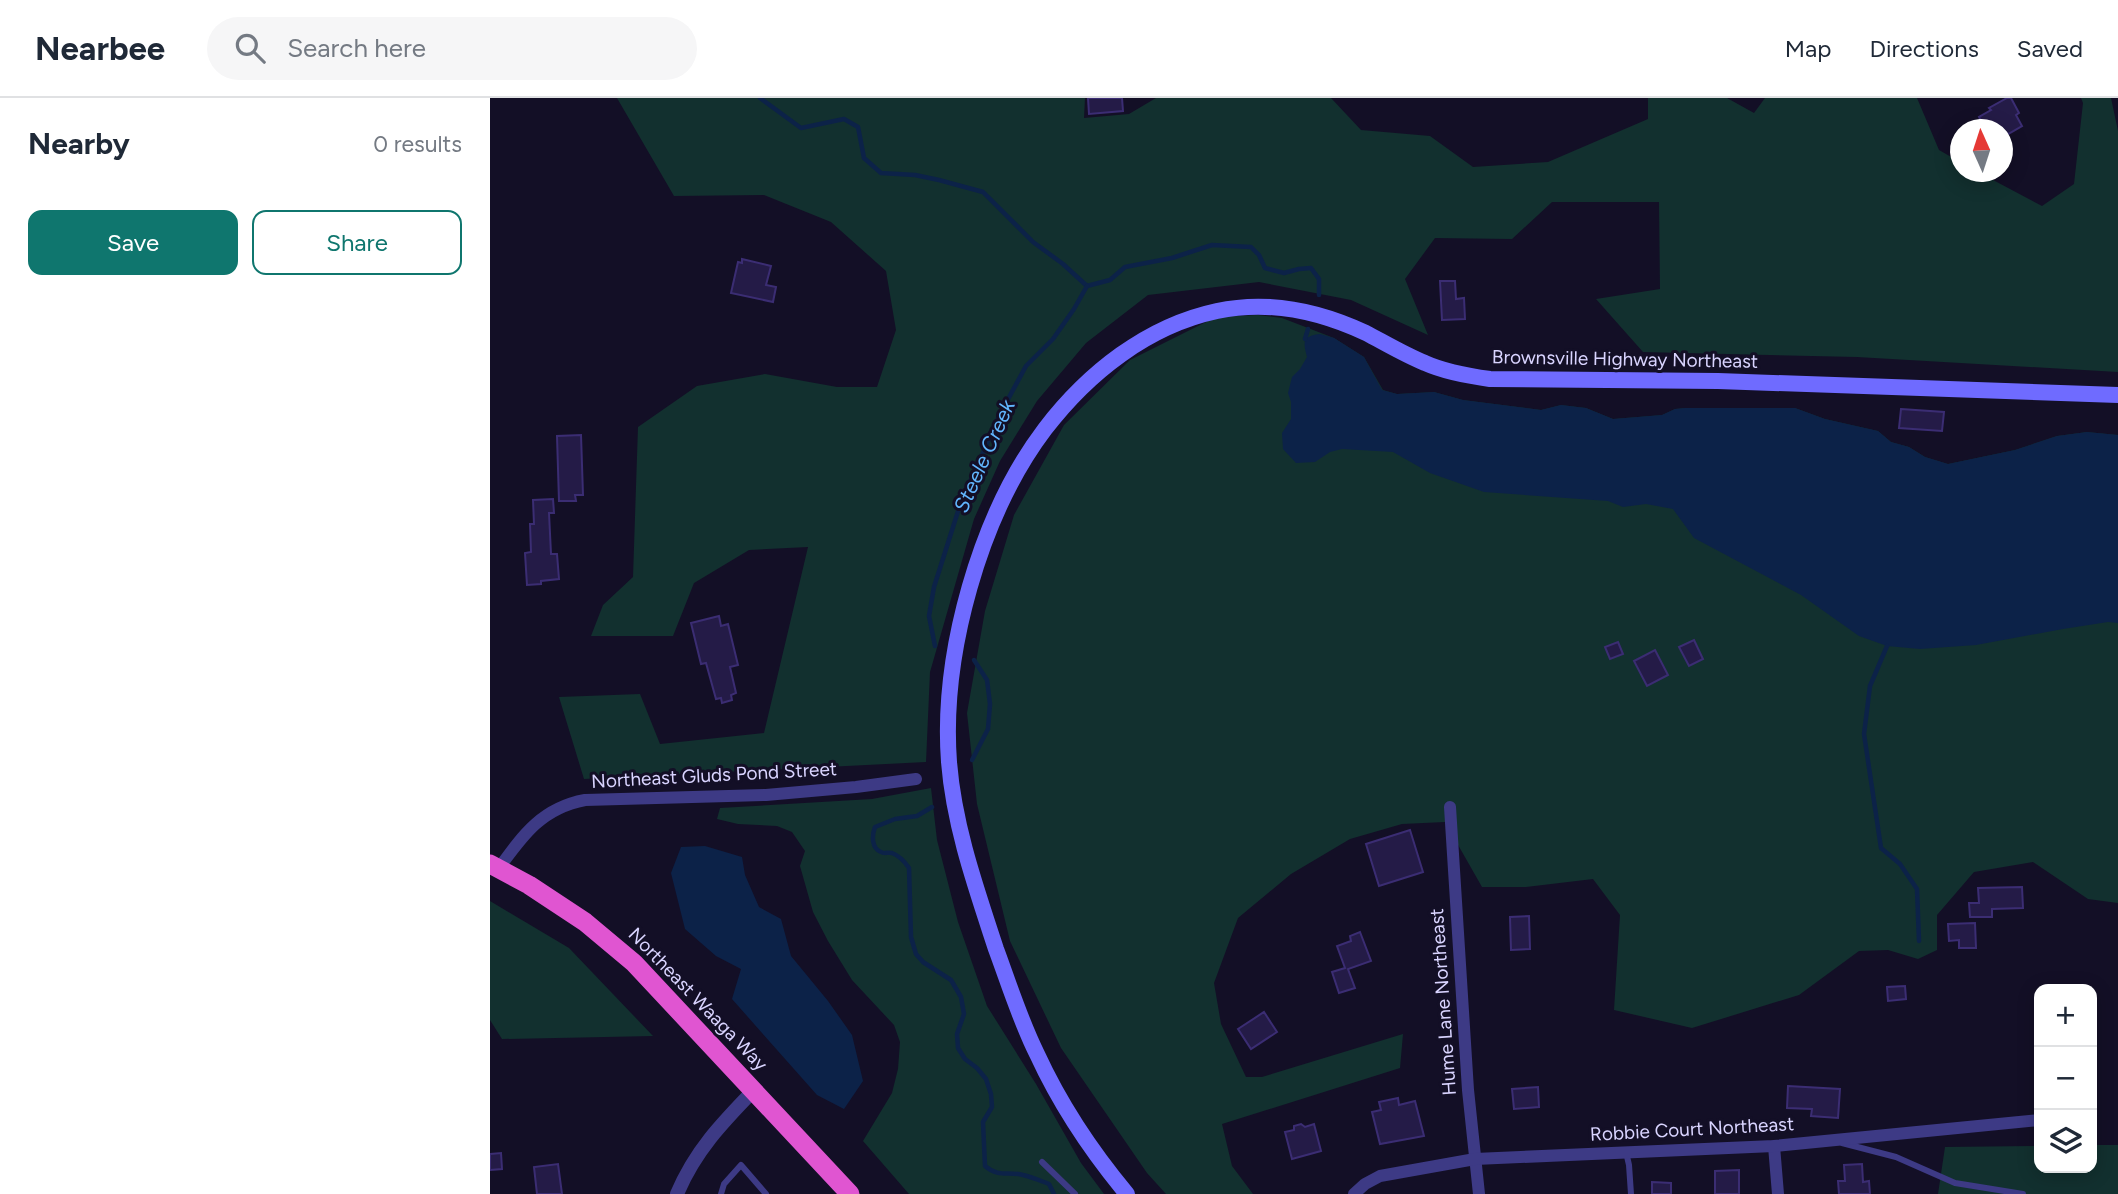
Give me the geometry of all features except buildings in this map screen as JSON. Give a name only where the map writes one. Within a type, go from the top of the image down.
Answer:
[{"type":"highway","name":"Northeast Waaga Way","points":[[495,866],[567,909],[611,942],[656,985],[850,1194]]},
{"type":"main road","name":"Brownsville Highway Northeast","points":[[1122,1192],[1058,1093],[1024,1027],[979,897],[961,834],[953,795],[948,733],[962,615],[975,568],[993,520],[1035,443],[1067,403],[1110,362],[1151,335],[1184,320],[1219,310],[1263,306],[1318,314],[1361,331],[1425,363],[1490,379],[1718,381],[2118,395]]},
{"type":"street","name":"Northeast Gluds Pond Street","points":[[495,866],[542,817],[557,808],[585,800],[766,795],[916,779]]},
{"type":"street","name":"Hume Lane Northeast","points":[[1450,807],[1468,1090],[1479,1194]]},
{"type":"street","points":[[677,1194],[705,1143],[754,1090]]},
{"type":"street","name":"Robbie Court Northeast","points":[[1354,1194],[1380,1176],[1475,1159],[1774,1146],[2034,1120]]},
{"type":"street","points":[[1774,1146],[1778,1194]]},
{"type":"lane","points":[[1830,1140],[1896,1157],[1955,1183],[2022,1194]]},
{"type":"lane","points":[[1626,1152],[1630,1194]]},
{"type":"lane","points":[[1042,1162],[1075,1194]]},
{"type":"lane","points":[[721,1194],[724,1184],[741,1165],[766,1194]]},
{"type":"green space","points":[[617,98],[1085,98],[1084,118],[1129,114],[1156,98],[1331,98],[1361,130],[1430,136],[1473,167],[1548,162],[1648,119],[1648,98],[1727,98],[1754,113],[1765,98],[1917,98],[1939,150],[1950,156],[1950,182],[1997,182],[2042,206],[2074,184],[2083,103],[2081,98],[2111,98],[2118,131],[2118,372],[1857,357],[1643,352],[1596,299],[1660,289],[1659,202],[1552,202],[1512,239],[1435,238],[1405,279],[1428,335],[1351,300],[1259,282],[1148,295],[1086,343],[1037,401],[1000,461],[974,519],[930,672],[926,762],[584,779],[559,697],[640,694],[660,744],[764,733],[808,547],[749,550],[694,583],[673,636],[591,636],[603,605],[633,577],[638,427],[697,386],[765,374],[837,387],[877,387],[896,330],[886,271],[831,222],[764,195],[674,196]]},
{"type":"green space","points":[[1258,315],[1282,318],[1334,338],[1364,357],[1383,390],[1397,394],[1434,392],[1463,400],[1541,410],[1561,405],[1586,408],[1613,419],[1662,415],[1685,408],[1795,408],[1825,419],[1878,431],[1891,442],[1948,464],[2015,450],[2057,436],[2087,432],[2118,435],[2118,903],[2088,899],[2033,862],[1974,872],[1937,915],[1937,950],[1918,959],[1888,950],[1859,951],[1799,995],[1692,1028],[1614,1010],[1620,915],[1593,879],[1526,887],[1482,887],[1445,822],[1402,824],[1350,839],[1291,874],[1238,918],[1214,983],[1221,1024],[1246,1077],[1262,1077],[1403,1034],[1400,1068],[1222,1124],[1232,1166],[1253,1194],[1166,1194],[1147,1173],[1061,1048],[1010,941],[977,804],[967,713],[985,611],[1014,515],[1064,425],[1130,360],[1216,317]]},
{"type":"green space","points":[[931,788],[937,840],[958,922],[987,1006],[1081,1163],[1104,1194],[909,1194],[863,1141],[892,1093],[898,1069],[900,1042],[894,1025],[852,980],[813,912],[800,866],[805,851],[792,832],[777,826],[738,824],[717,819],[720,808],[872,799]]},
{"type":"green space","points":[[490,901],[569,948],[653,1036],[502,1039],[490,1020]]},
{"type":"green space","points":[[2097,1145],[2118,1145],[2118,1194],[1938,1194],[1945,1147],[2034,1146],[2034,1173],[2097,1173]]},
{"type":"water","points":[[1320,334],[1334,338],[1364,357],[1382,390],[1397,394],[1434,392],[1463,400],[1541,410],[1561,405],[1586,408],[1613,419],[1662,415],[1685,408],[1795,408],[1825,419],[1878,431],[1891,442],[1948,464],[2015,450],[2057,436],[2087,432],[2118,435],[2118,623],[2108,622],[1976,645],[1920,649],[1887,646],[1859,636],[1801,595],[1694,538],[1673,509],[1646,504],[1623,507],[1608,501],[1484,492],[1430,473],[1393,452],[1342,449],[1330,452],[1315,462],[1296,463],[1283,449],[1282,433],[1291,419],[1288,393],[1292,377],[1307,357],[1305,341],[1310,336]]},
{"type":"water","points":[[705,846],[742,857],[745,875],[759,907],[781,919],[791,956],[852,1035],[863,1081],[844,1109],[817,1095],[732,999],[741,969],[716,956],[685,929],[671,873],[681,847]]},
{"type":"waterway","points":[[760,98],[801,128],[844,119],[858,127],[864,158],[881,173],[915,175],[983,192],[1033,242],[1087,286]]},
{"type":"waterway","points":[[1087,286],[1110,280],[1125,267],[1172,258],[1212,245],[1251,247],[1259,255],[1265,268],[1284,273],[1311,268],[1319,279],[1319,295]]},
{"type":"waterway","name":"Steele Creek","points":[[935,646],[929,616],[934,587],[960,505],[1000,414],[1026,366],[1053,339],[1087,286]]},
{"type":"waterway","points":[[1305,339],[1308,329]]},
{"type":"waterway","points":[[1887,646],[1870,686],[1864,734],[1881,848],[1900,864],[1917,889],[1919,941]]},
{"type":"waterway","name":"Steele Creek","points":[[972,760],[988,729],[990,704],[987,680],[974,660]]},
{"type":"waterway","name":"Steele Creek","points":[[932,807],[917,816],[895,819],[875,827],[874,844],[882,853],[897,856],[909,868],[911,937],[916,954],[923,962],[951,980],[961,997],[964,1014],[957,1034],[958,1048],[965,1059],[986,1079],[991,1094],[992,1107],[983,1122],[985,1166],[995,1172],[1023,1175],[1049,1184],[1054,1194]]}]
